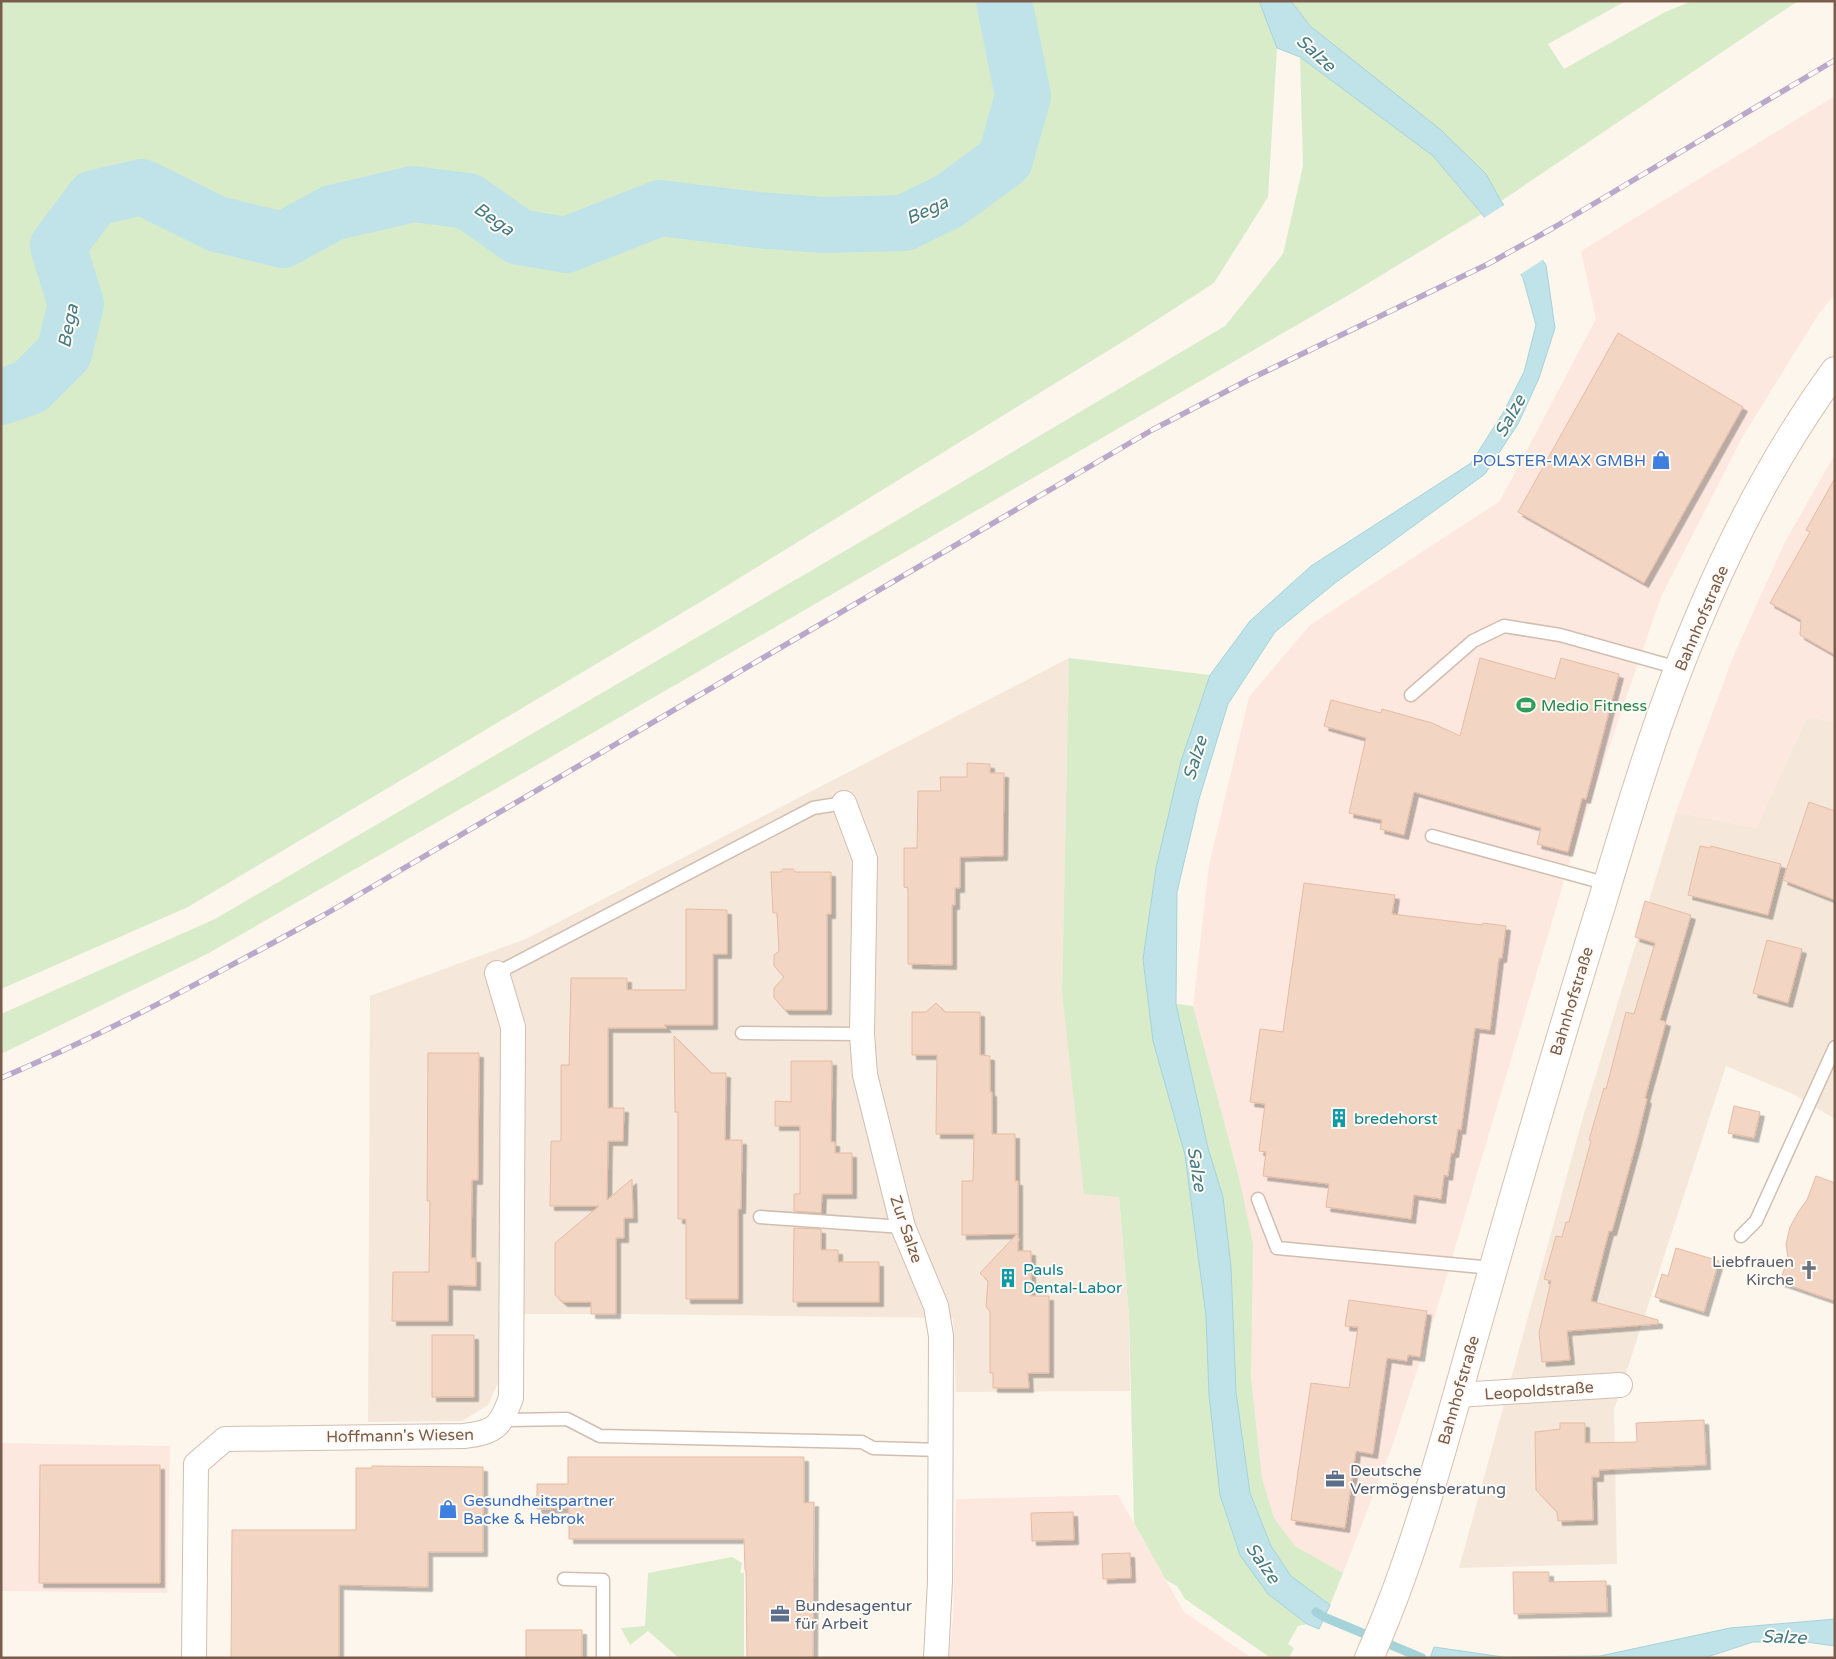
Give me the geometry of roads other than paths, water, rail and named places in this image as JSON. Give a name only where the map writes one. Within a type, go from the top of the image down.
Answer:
[{"type":"main road","name":"Bahnhofstraße","points":[[1369,1658],[1388,1617],[1420,1523],[1542,1098],[1638,784],[1665,703],[1701,609],[1754,502],[1810,406],[1835,371]]},
{"type":"street","name":"Zur Salze","points":[[844,803],[865,859],[862,1034],[865,1075],[903,1227],[936,1306],[941,1336],[940,1580],[936,1658]]},
{"type":"street","points":[[497,973],[513,1027],[511,1398],[502,1420]]},
{"type":"street","name":"Leopoldstraße","points":[[1457,1395],[1620,1385]]},
{"type":"street","name":"Hoffmann's Wiesen","points":[[194,1658],[196,1464],[225,1439],[464,1436],[484,1434],[502,1420]]},
{"type":"lane","points":[[1411,696],[1473,641],[1504,626],[1560,635],[1678,668]]},
{"type":"lane","points":[[497,973],[813,808],[844,803]]},
{"type":"lane","points":[[1432,836],[1608,884]]},
{"type":"lane","points":[[742,1033],[862,1034]]},
{"type":"lane","points":[[1741,1236],[1758,1217],[1835,1047]]},
{"type":"lane","points":[[1258,1199],[1277,1248],[1493,1268]]},
{"type":"lane","points":[[760,1217],[903,1227]]},
{"type":"lane","points":[[502,1420],[567,1419],[600,1436],[862,1442],[873,1448],[940,1450]]},
{"type":"lane","points":[[564,1579],[603,1580],[603,1658]]},
{"type":"water","points":[[1259,1],[1291,1],[1310,26],[1441,130],[1486,174],[1501,201],[1546,265],[1555,328],[1539,378],[1518,424],[1485,474],[1335,583],[1275,632],[1228,704],[1199,799],[1177,892],[1176,1004],[1208,1148],[1223,1197],[1231,1267],[1236,1392],[1250,1493],[1271,1546],[1291,1576],[1330,1605],[1319,1629],[1307,1624],[1268,1594],[1240,1555],[1220,1495],[1209,1395],[1206,1316],[1185,1155],[1153,1041],[1143,959],[1156,868],[1181,761],[1210,675],[1250,621],[1311,566],[1471,463],[1503,413],[1524,372],[1536,325],[1523,278],[1482,214],[1433,156],[1300,57],[1277,48]]},
{"type":"water","points":[[1835,1619],[1835,1646],[1806,1642],[1753,1642],[1704,1658],[1430,1658],[1434,1647],[1503,1657],[1600,1656],[1730,1628]]},
{"type":"waterway","name":"Bega","points":[[1,397],[30,387],[64,353],[76,304],[58,246],[94,198],[142,187],[217,224],[283,240],[332,213],[413,194],[468,201],[519,237],[566,245],[660,208],[757,220],[824,225],[904,223],[949,201],[1005,160],[1023,96],[1004,1]]},
{"type":"waterway","name":"Salze","points":[[1316,1612],[1422,1658]]},
{"type":"railway","points":[[1,1078],[124,1021],[324,915],[1152,430],[1250,379],[1488,264],[1553,228],[1835,60]]},
{"type":"place","name":"POLSTER-MAX GMBH","points":[[1661,460]]},
{"type":"place","name":"Medio Fitness","points":[[1526,705]]},
{"type":"place","name":"bredehorst","points":[[1339,1118]]},
{"type":"place","name":"Liebfrauen Kirche","points":[[1809,1270]]},
{"type":"place","name":"Pauls Dental-Labor","points":[[1008,1278]]},
{"type":"place","name":"Deutsche Vermögensberatung","points":[[1335,1479]]},
{"type":"place","name":"Gesundheitspartner Backe & Hebrok","points":[[448,1509]]},
{"type":"place","name":"Bundesagentur für Arbeit","points":[[780,1614]]}]
